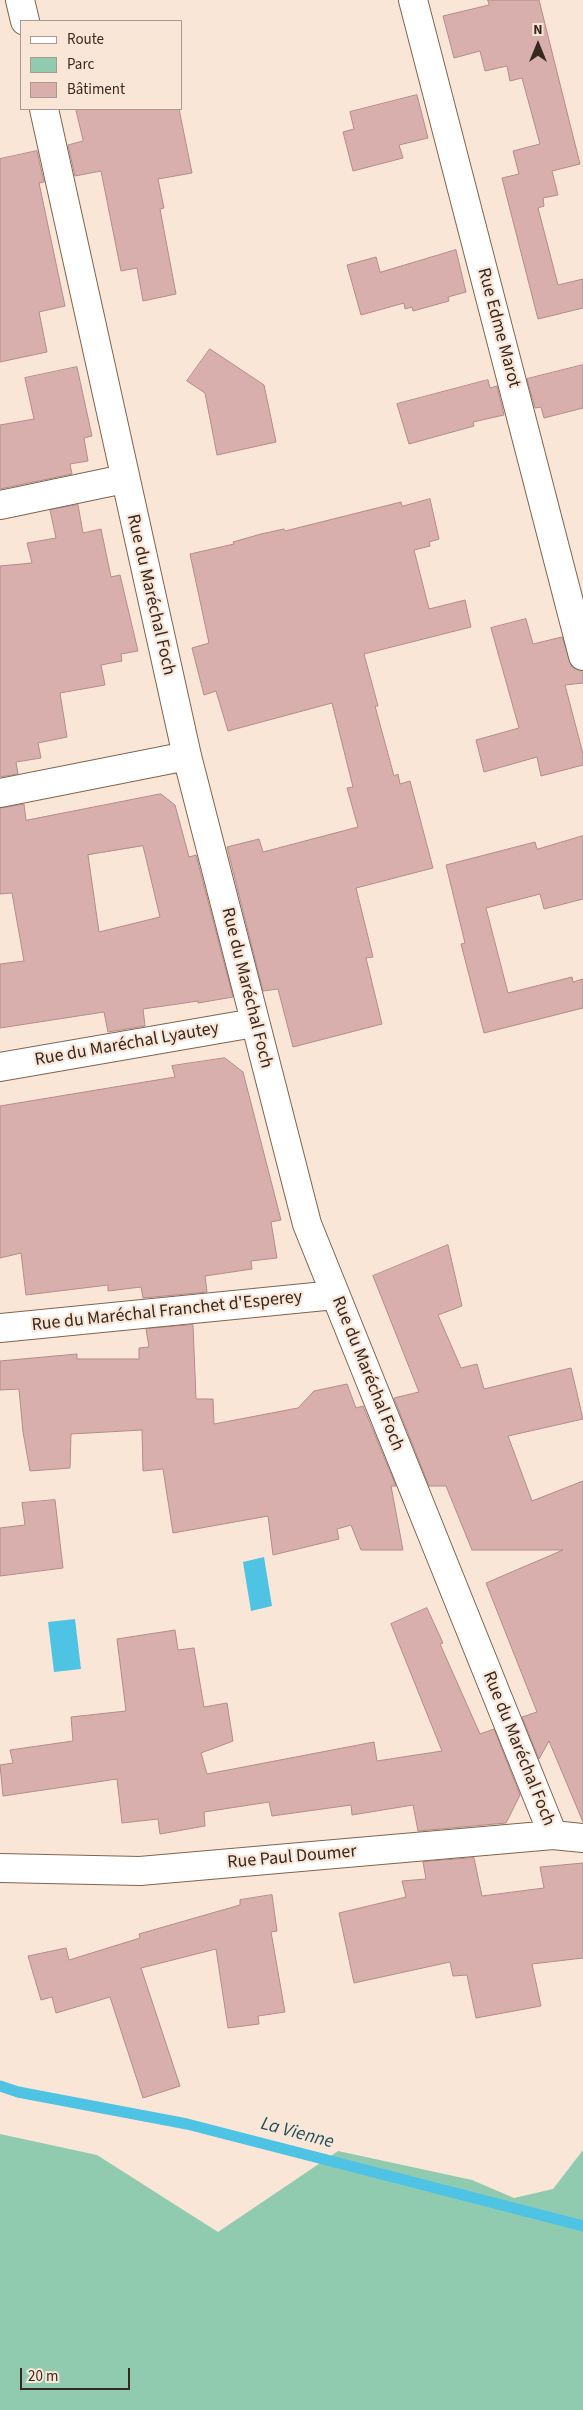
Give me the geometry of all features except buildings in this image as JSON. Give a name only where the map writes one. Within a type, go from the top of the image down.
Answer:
[{"type":"street","points":[[20,0],[25,20]]},
{"type":"street","name":"Rue Edme Marot","points":[[413,0],[583,656]]},
{"type":"street","name":"Rue du Maréchal Foch","points":[[44,110],[186,756],[307,1224],[553,1835]]},
{"type":"street","points":[[0,505],[124,479]]},
{"type":"street","points":[[0,793],[186,756]]},
{"type":"street","name":"Rue du Maréchal Lyautey","points":[[0,1067],[254,1023]]},
{"type":"street","name":"Rue du Maréchal Franchet d'Esperey","points":[[0,1328],[335,1295]]},
{"type":"street","name":"Rue Paul Doumer","points":[[0,1868],[140,1871],[553,1835],[583,1838]]},
{"type":"green space","points":[[0,2134],[97,2155],[218,2232],[338,2151],[472,2180],[514,2198],[553,2189],[583,2150],[583,2410],[0,2410]]},
{"type":"water","points":[[264,1557],[272,1606],[251,1611],[243,1562]]},
{"type":"water","points":[[75,1619],[81,1669],[54,1672],[48,1622]]},
{"type":"waterway","name":"La Vienne","points":[[0,2086],[18,2092],[187,2124],[583,2226]]}]
